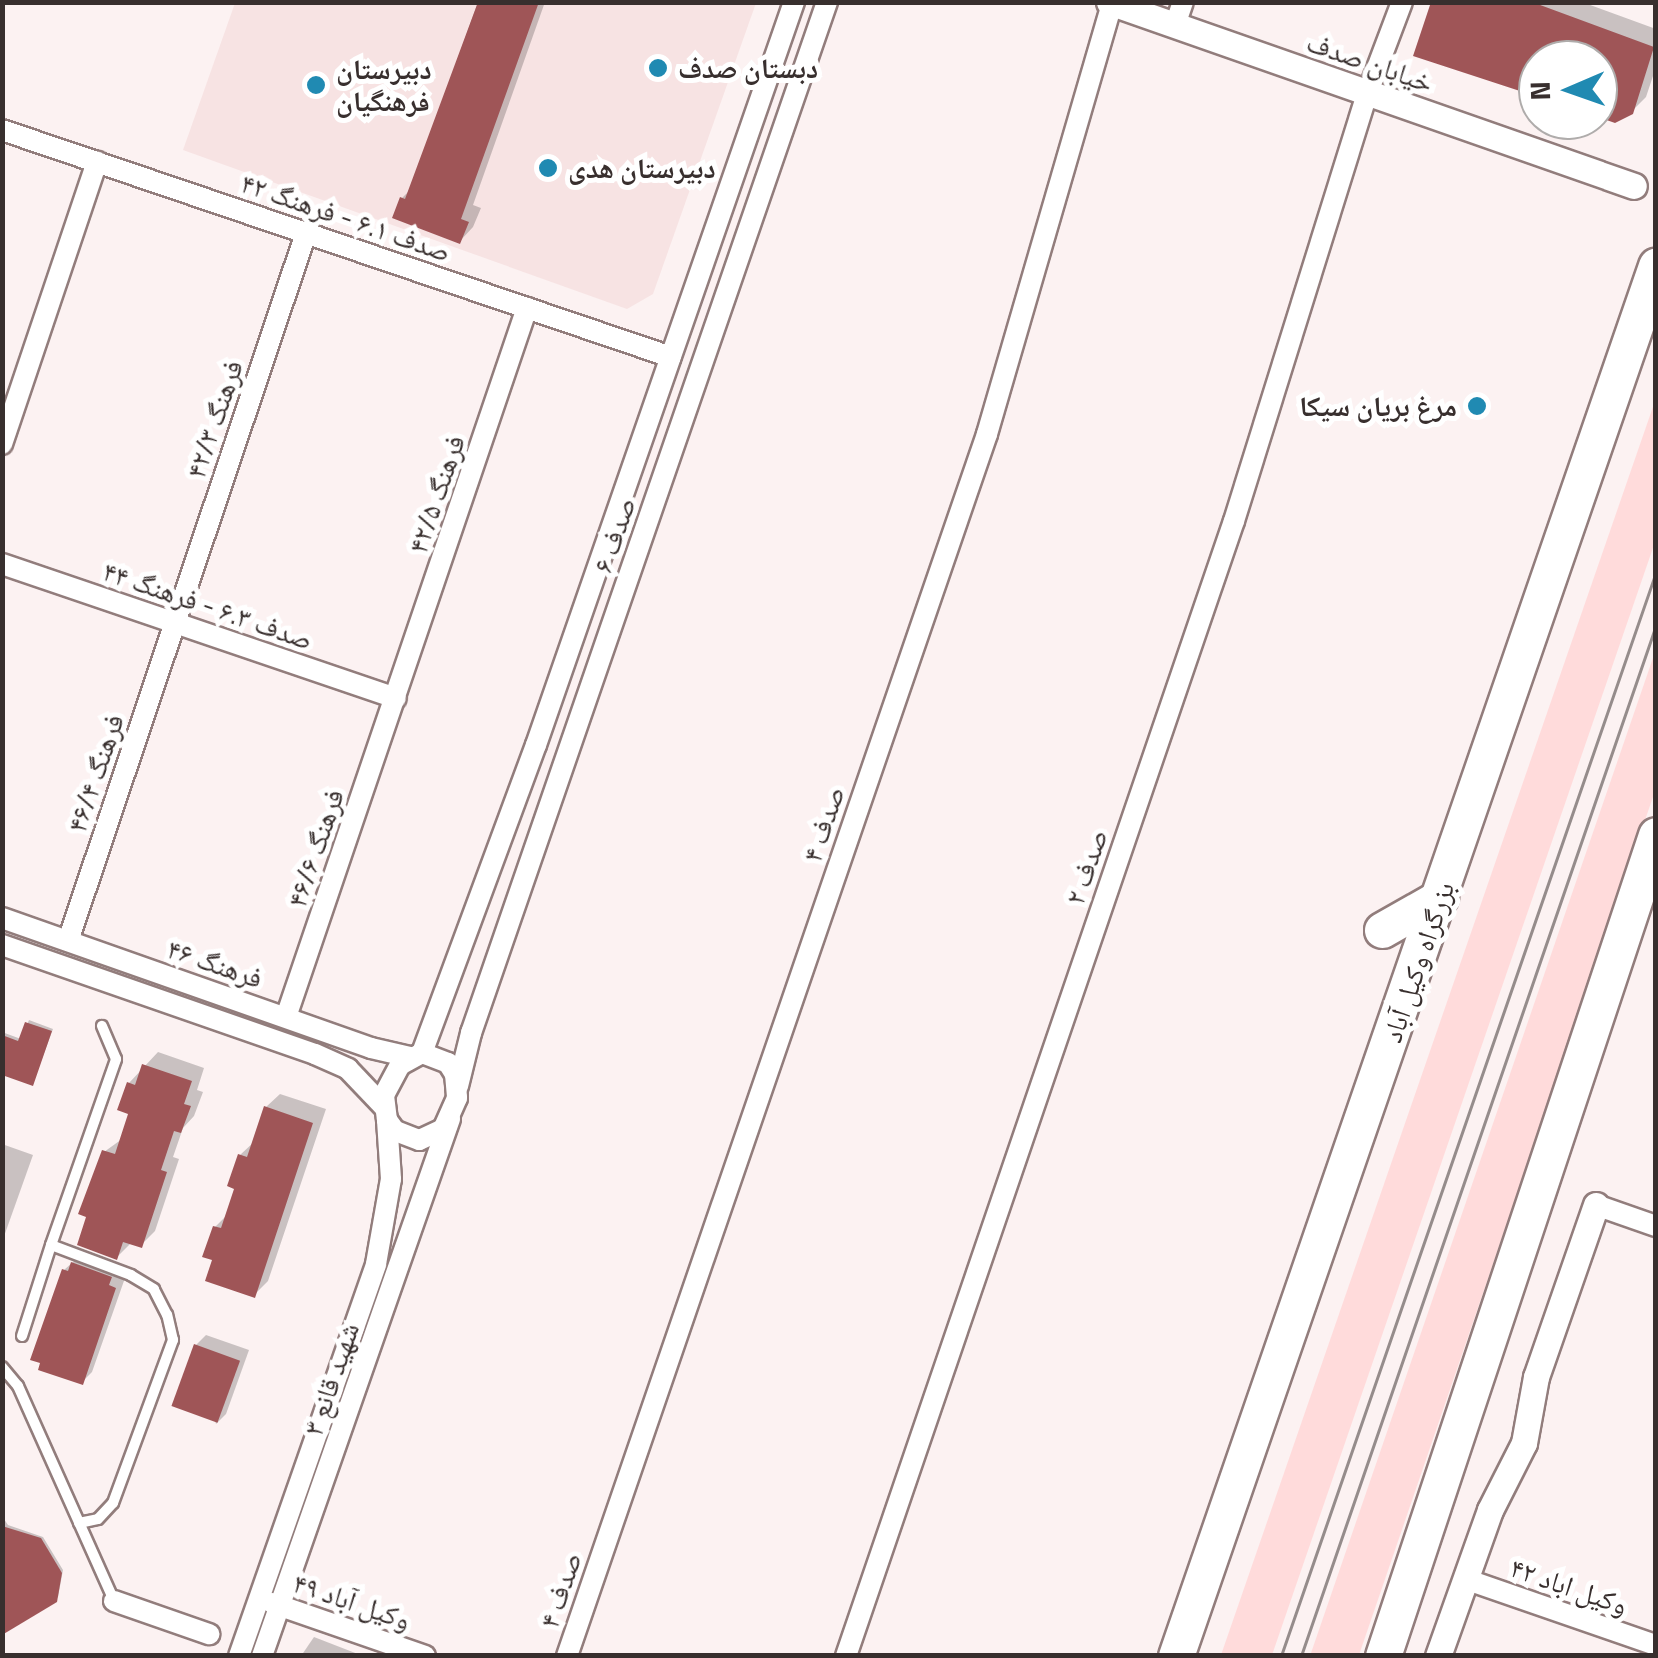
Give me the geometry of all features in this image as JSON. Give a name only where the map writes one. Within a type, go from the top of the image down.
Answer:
[{"type":"highway","name":"بزرگراه وکیل آباد","points":[[1176,1656],[1656,266]]},
{"type":"highway","points":[[1383,1656],[1656,835]]},
{"type":"highway","points":[[1382,930],[1440,897]]},
{"type":"street","name":"صدف ۶","points":[[416,1055],[576,629],[794,2]]},
{"type":"street","name":"صدف ۶","points":[[458,1086],[470,1033],[827,2]]},
{"type":"street","name":"صدف ۲","points":[[846,1656],[1234,521],[1368,92],[1402,2]]},
{"type":"street","name":"خیابان صدف","points":[[1110,3],[1179,14],[1368,92],[1623,182]]},
{"type":"street","name":"صدف ۴","points":[[567,1656],[987,434],[1110,3]]},
{"type":"street","name":"صدف ۶.۱ - فرهنگ ۴۲","points":[[2,130],[671,357]]},
{"type":"street","points":[[2,444],[98,162]]},
{"type":"street","name":"فرهنگ ۴۲/۳","points":[[175,622],[306,233]]},
{"type":"street","name":"فرهنگ ۴۲/۵","points":[[396,698],[527,308]]},
{"type":"street","name":"صدف ۶.۳ - فرهنگ ۴۴","points":[[2,564],[396,698]]},
{"type":"street","name":"فرهنگ ۴۶/۴","points":[[68,941],[175,622]]},
{"type":"street","points":[[576,629],[606,640]]},
{"type":"street","name":"فرهنگ ۴۶/۶","points":[[286,1017],[396,698]]},
{"type":"street","name":"فرهنگ ۴۶","points":[[2,918],[370,1048],[416,1055]]},
{"type":"street","name":"فرهنگ ۴۶","points":[[2,945],[348,1068],[386,1114]]},
{"type":"street","points":[[416,1055],[448,1063],[458,1086],[450,1119],[432,1136],[420,1140],[406,1138],[386,1114],[392,1074],[416,1055]]},
{"type":"street","name":"شهید قانع ۳","points":[[262,1656],[271,1602],[376,1264],[391,1180],[386,1114]]},
{"type":"street","name":"شهید قانع ۳","points":[[238,1656],[271,1602],[450,1119]]},
{"type":"street","points":[[1438,1656],[1490,1510],[1524,1443],[1536,1377],[1596,1205],[1656,1226]]},
{"type":"street","name":"وکیل اباد ۴۲","points":[[1465,1579],[1656,1646]]},
{"type":"street","points":[[114,1601],[210,1634]]},
{"type":"street","name":"وکیل آباد ۴۹","points":[[271,1602],[425,1656]]},
{"type":"lane","points":[[22,1336],[116,1059],[102,1026]]},
{"type":"lane","points":[[51,1245],[132,1275],[154,1289],[168,1315],[173,1340],[113,1503],[98,1519],[79,1523]]},
{"type":"lane","points":[[2,1367],[18,1386],[114,1601]]},
{"type":"shaded area","points":[[235,3],[756,3],[653,294],[627,309],[183,150]]},
{"type":"shaded area","points":[[1655,401],[1655,542],[1272,1655],[1221,1655]]},
{"type":"shaded area","points":[[1655,652],[1655,791],[1359,1655],[1310,1656]]},
{"type":"building","points":[[478,2],[539,2],[461,219],[469,222],[460,244],[392,218],[400,197],[405,199]]},
{"type":"building","points":[[1431,2],[1532,2],[1654,47],[1633,114],[1618,122],[1618,40],[1518,40],[1518,90],[1413,56]]},
{"type":"building","points":[[25,1022],[52,1031],[33,1086],[2,1075],[2,1035],[18,1041]]},
{"type":"building","points":[[142,1064],[192,1081],[184,1104],[191,1106],[181,1133],[174,1131],[161,1170],[167,1172],[142,1248],[123,1242],[117,1260],[77,1245],[86,1217],[78,1214],[102,1150],[115,1154],[128,1114],[117,1110],[127,1082],[135,1085]]},
{"type":"building","points":[[264,1106],[313,1123],[255,1298],[205,1281],[212,1260],[202,1257],[213,1226],[221,1228],[234,1189],[227,1186],[238,1154],[247,1157]]},
{"type":"building","points":[[71,1262],[112,1277],[109,1285],[116,1288],[83,1385],[38,1370],[40,1363],[30,1360],[62,1269],[68,1271]]},
{"type":"building","points":[[194,1344],[240,1361],[217,1423],[171,1406]]},
{"type":"building","points":[[2,1526],[41,1538],[62,1573],[57,1602],[2,1635]]},
{"type":"tram line","points":[[1281,1656],[1656,572]]},
{"type":"tram line","points":[[1301,1656],[1656,625]]},
{"type":"place","name":"دبستان صدف","points":[[658,68]]},
{"type":"place","name":"دبیرستان فرهنگیان","points":[[316,85]]},
{"type":"place","name":"دبیرستان هدی","points":[[548,168]]},
{"type":"place","name":"مرغ بریان سیکا","points":[[1477,406]]}]
